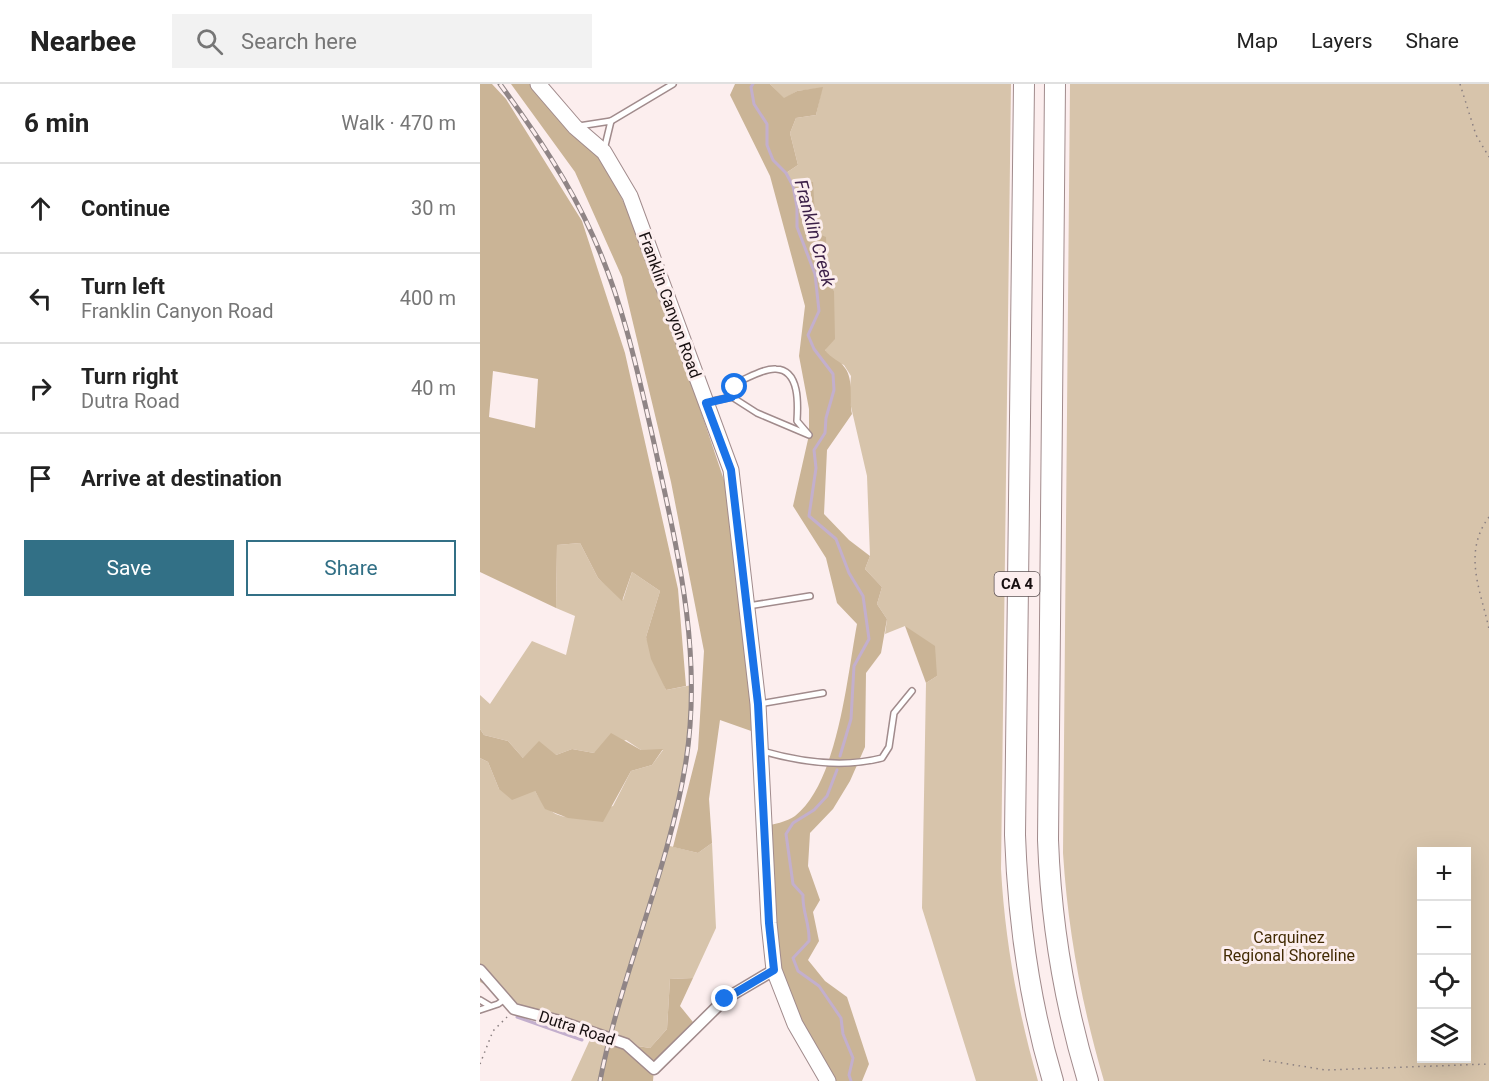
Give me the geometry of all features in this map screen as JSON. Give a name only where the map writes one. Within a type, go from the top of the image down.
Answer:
[{"type":"highway","name":"CA 4","points":[[1024,84],[1015,846],[1018,902],[1027,969],[1053,1081]]},
{"type":"highway","name":"CA 4","points":[[1055,84],[1048,840],[1052,907],[1061,973],[1088,1081]]},
{"type":"street","name":"Franklin Canyon Road","points":[[538,84],[575,127],[604,152],[630,196],[731,470],[758,704],[769,923],[774,970],[795,1024],[828,1081]]},
{"type":"street","points":[[480,970],[514,1010]]},
{"type":"street","name":"Dutra Road","points":[[514,1010],[556,1020],[626,1044],[654,1069],[725,999],[774,970]]},
{"type":"lane","points":[[575,127],[611,121],[673,84]]},
{"type":"lane","points":[[604,152],[611,121]]},
{"type":"lane","points":[[706,403],[732,397],[757,412],[809,435],[797,421],[799,402],[795,386],[782,370],[774,369],[740,381],[732,397]]},
{"type":"lane","points":[[747,606],[810,596]]},
{"type":"lane","points":[[761,751],[801,762],[867,762],[882,758],[889,747],[894,713],[912,692]]},
{"type":"lane","points":[[758,704],[823,693]]},
{"type":"lane","points":[[480,1010],[505,999]]},
{"type":"lane","points":[[480,1000],[490,1006]]},
{"type":"path","points":[[1460,84],[1476,135],[1489,157]]},
{"type":"path","points":[[1489,517],[1477,541],[1474,555],[1475,576],[1489,629]]},
{"type":"path","points":[[480,1064],[493,1031],[514,1010]]},
{"type":"path","points":[[1263,1060],[1326,1070],[1489,1064]]},
{"type":"green space","points":[[770,84],[1011,84],[1001,869],[1014,976],[1024,1029],[1038,1081],[976,1081],[922,908],[926,683],[937,676],[905,626],[885,634],[887,619],[877,604],[882,587],[865,569],[870,556],[867,476],[849,398],[851,376],[844,365],[831,360],[825,350],[833,315],[834,291],[786,173],[798,165],[790,133],[796,118],[816,115],[822,88],[797,91],[784,99]]},
{"type":"green space","name":"Carquinez Regional Shoreline","points":[[1070,84],[1489,84],[1489,1081],[1104,1081],[1089,1025],[1068,911],[1063,853]]},
{"type":"green space","points":[[580,543],[598,578],[623,600],[632,572],[660,591],[646,637],[666,690],[692,685],[686,762],[666,845],[698,853],[712,843],[716,928],[693,978],[670,979],[667,1029],[650,1048],[626,1044],[607,1047],[600,1081],[571,1081],[593,1033],[514,1009],[499,992],[480,982],[480,758],[488,762],[499,789],[535,791],[551,811],[560,816],[569,817],[613,806],[631,771],[652,765],[663,750],[641,750],[626,740],[594,753],[572,749],[556,755],[523,758],[508,741],[484,735],[480,729],[480,695],[490,704],[532,641],[566,655],[575,616],[556,608],[557,545]]},
{"type":"shaded area","points":[[480,84],[492,84],[506,99],[582,221],[625,353],[678,589],[686,686],[666,690],[651,659],[646,637],[660,591],[632,572],[622,601],[598,578],[580,543],[557,545],[556,608],[480,572]],"holes":[[[493,371],[538,379],[535,428],[489,417]]]},
{"type":"shaded area","points":[[511,84],[532,84],[606,165],[647,252],[725,483],[754,732],[720,720],[709,799],[712,843],[698,853],[673,847],[698,749],[704,651],[671,482],[622,277],[575,172]]},
{"type":"shaded area","points":[[735,84],[770,84],[784,98],[797,91],[823,87],[816,115],[796,118],[790,133],[798,165],[786,173],[793,186],[813,182],[815,215],[809,230],[826,237],[827,271],[834,291],[835,339],[825,350],[845,368],[850,384],[852,414],[827,450],[824,514],[849,540],[870,556],[865,569],[882,587],[877,604],[887,619],[881,653],[866,673],[865,747],[850,781],[833,809],[810,833],[808,866],[820,900],[813,912],[819,941],[808,960],[825,981],[847,997],[869,1064],[862,1081],[828,1081],[774,970],[764,827],[795,816],[810,800],[821,779],[838,727],[857,624],[837,603],[826,558],[793,506],[809,435],[809,409],[799,356],[805,306],[770,176],[730,95]]},
{"type":"shaded area","points":[[905,626],[935,646],[937,676],[926,683]]},
{"type":"shaded area","points":[[480,729],[484,735],[508,741],[523,758],[539,741],[556,755],[572,749],[594,753],[611,733],[641,750],[663,749],[652,765],[631,771],[603,822],[568,818],[545,809],[535,791],[512,800],[499,789],[488,762],[480,758]]},
{"type":"shaded area","points":[[693,978],[680,1006],[697,1027],[654,1069],[653,1081],[600,1081],[607,1047],[612,1042],[650,1048],[667,1029],[670,979]]},
{"type":"waterway","name":"Franklin Creek","points":[[753,84],[751,87],[754,104],[767,124],[767,145],[773,160],[786,173],[793,186],[797,207],[797,227],[815,274],[819,311],[808,335],[814,349],[833,374],[834,390],[826,418],[825,433],[814,450],[816,468],[809,516],[836,539],[849,573],[863,596],[869,639],[854,666],[851,719],[840,756]]},
{"type":"waterway","name":"Franklin Creek","points":[[837,770],[827,796],[814,810],[793,823],[786,834],[793,884],[803,895],[809,935],[809,941],[793,958],[798,971],[819,986],[841,1018],[843,1034],[853,1058],[849,1075],[851,1081]]},
{"type":"waterway","points":[[517,1017],[582,1040]]},
{"type":"railway","points":[[500,84],[538,139],[573,196],[593,236],[613,286],[636,364],[663,483],[679,561],[689,640],[690,720],[686,761],[678,802],[657,882],[620,1001],[600,1081]]},
{"type":"route","points":[[725,999],[774,970],[769,923],[758,704],[731,470],[706,403],[732,397],[735,387]]}]
